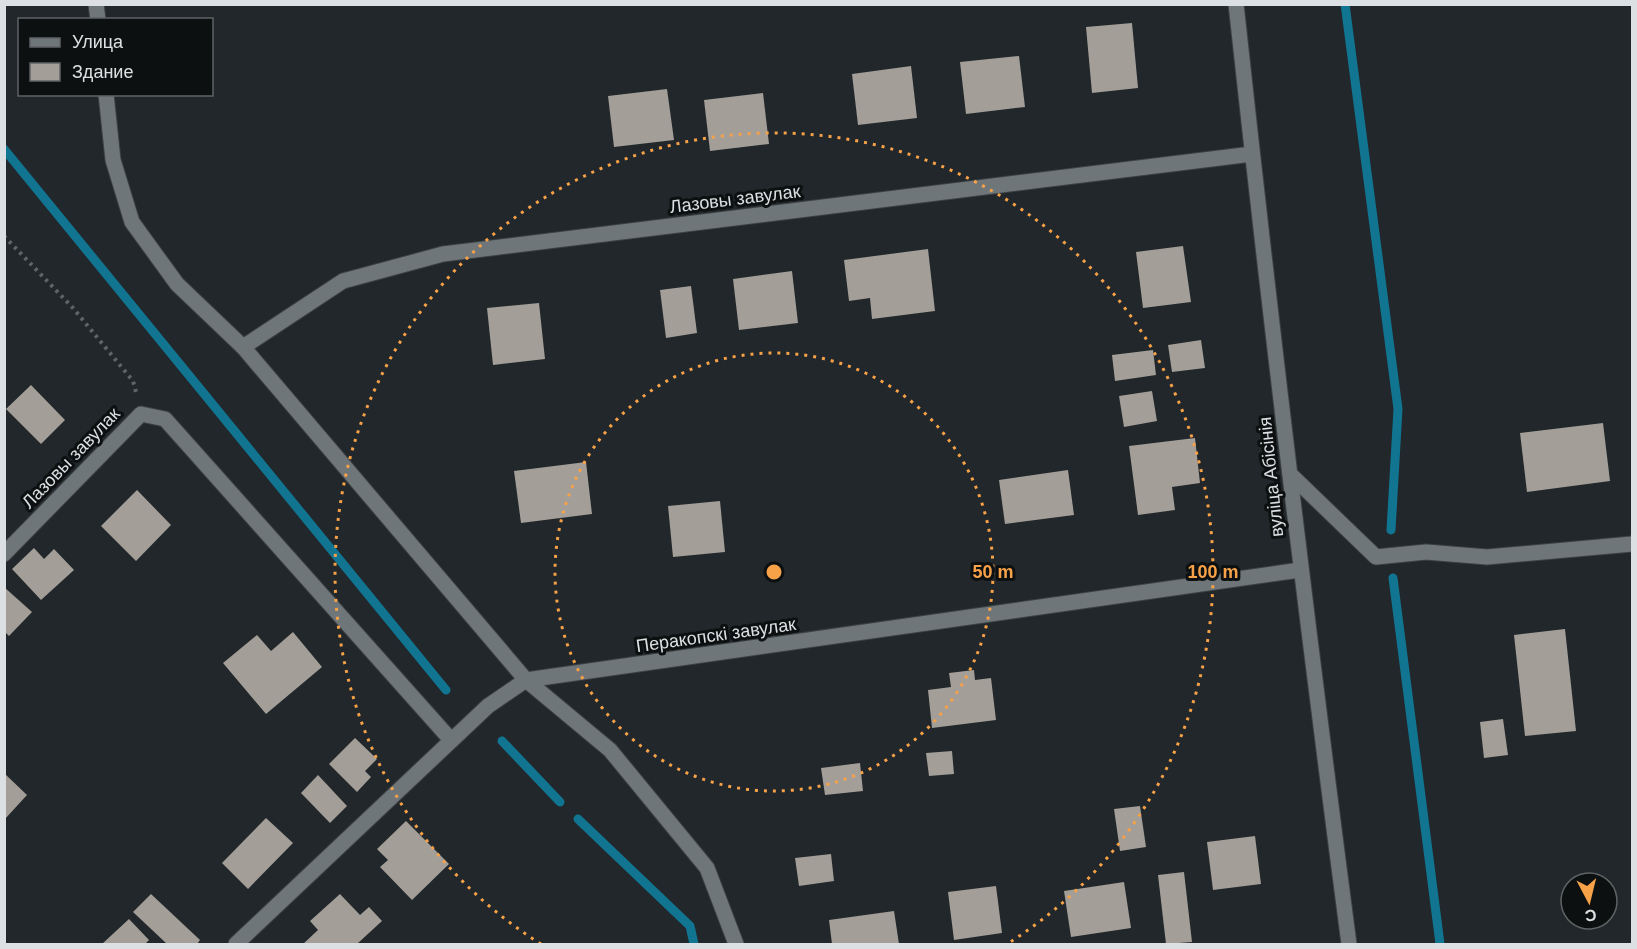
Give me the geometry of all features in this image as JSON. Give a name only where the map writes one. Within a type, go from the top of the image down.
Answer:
[{"type":"street","name":"вуліца Абісінія","points":[[1236,4],[1292,476],[1300,570],[1349,945]]},
{"type":"street","points":[[106,96],[113,160],[132,222],[177,284],[243,347],[526,680],[610,750],[706,868],[736,945]]},
{"type":"street","name":"Лазовы завулак","points":[[243,347],[343,281],[443,254],[1252,154]]},
{"type":"street","name":"Лазовы завулак","points":[[4,554],[141,414]]},
{"type":"street","points":[[141,414],[165,419],[451,740]]},
{"type":"street","points":[[1292,476],[1376,557],[1426,552],[1487,556],[1632,543]]},
{"type":"street","name":"Перакопскі завулак","points":[[236,945],[488,706],[526,680],[1300,570]]},
{"type":"path","points":[[4,236],[73,308],[134,381],[141,414]]},
{"type":"building","points":[[1132,23],[1138,88],[1092,93],[1086,27]]},
{"type":"building","points":[[1019,56],[1025,107],[966,114],[960,62]]},
{"type":"building","points":[[911,66],[917,118],[858,125],[852,74]]},
{"type":"building","points":[[667,89],[674,140],[614,147],[608,96]]},
{"type":"building","points":[[763,93],[769,144],[710,151],[704,100]]},
{"type":"building","points":[[1183,246],[1191,302],[1143,308],[1136,252]]},
{"type":"building","points":[[928,249],[935,311],[872,319],[870,298],[849,301],[844,260]]},
{"type":"building","points":[[792,271],[798,323],[739,330],[733,279]]},
{"type":"building","points":[[691,286],[697,333],[666,338],[660,290]]},
{"type":"building","points":[[539,303],[545,359],[493,365],[487,308]]},
{"type":"building","points":[[1201,340],[1205,368],[1172,372],[1168,345]]},
{"type":"building","points":[[1153,350],[1156,375],[1115,381],[1112,355]]},
{"type":"building","points":[[31,385],[65,420],[41,444],[6,409]]},
{"type":"building","points":[[1152,391],[1157,421],[1124,427],[1119,396]]},
{"type":"building","points":[[1603,423],[1610,481],[1527,492],[1520,433]]},
{"type":"building","points":[[1195,438],[1200,483],[1172,487],[1175,510],[1138,515],[1129,446]]},
{"type":"building","points":[[586,462],[592,514],[521,523],[514,471]]},
{"type":"building","points":[[1068,470],[1074,515],[1005,524],[999,480]]},
{"type":"building","points":[[137,490],[171,525],[136,561],[101,526]]},
{"type":"building","points":[[720,501],[725,552],[673,557],[668,506]]},
{"type":"building","points":[[34,548],[44,559],[54,549],[74,570],[41,600],[12,569]]},
{"type":"building","points":[[4,587],[32,612],[9,636],[4,631]]},
{"type":"building","points":[[1565,629],[1576,731],[1525,736],[1514,635]]},
{"type":"building","points":[[293,632],[322,667],[266,714],[223,663],[257,635],[271,651]]},
{"type":"building","points":[[974,670],[975,680],[991,678],[996,720],[932,728],[928,690],[951,687],[949,673]]},
{"type":"building","points":[[1503,719],[1508,755],[1484,758],[1480,722]]},
{"type":"building","points":[[355,738],[377,759],[365,771],[371,777],[357,792],[329,764]]},
{"type":"building","points":[[952,751],[954,774],[929,776],[926,753]]},
{"type":"building","points":[[860,763],[863,791],[825,795],[821,768]]},
{"type":"building","points":[[5,774],[27,795],[5,819]]},
{"type":"building","points":[[318,775],[347,806],[330,823],[301,793]]},
{"type":"building","points":[[1140,806],[1146,847],[1120,851],[1114,809]]},
{"type":"building","points":[[266,818],[293,843],[248,889],[222,863]]},
{"type":"building","points":[[406,821],[449,864],[412,900],[380,867],[388,860],[377,849]]},
{"type":"building","points":[[1255,836],[1261,884],[1213,890],[1207,842]]},
{"type":"building","points":[[831,854],[834,881],[799,886],[795,858]]},
{"type":"building","points":[[1184,872],[1192,942],[1166,944],[1158,875]]},
{"type":"building","points":[[1124,882],[1131,928],[1071,937],[1064,891]]},
{"type":"building","points":[[996,886],[1002,933],[954,940],[948,892]]},
{"type":"building","points":[[151,894],[200,940],[197,944],[167,944],[133,912]]},
{"type":"building","points":[[340,894],[360,915],[369,907],[382,921],[357,944],[303,944],[318,930],[310,921]]},
{"type":"building","points":[[894,911],[899,944],[832,944],[829,920]]},
{"type":"building","points":[[129,919],[149,940],[146,943],[148,944],[102,944]]},
{"type":"waterway","points":[[1345,4],[1398,409],[1391,530]]},
{"type":"waterway","points":[[4,149],[446,690]]},
{"type":"waterway","points":[[1393,578],[1440,944]]},
{"type":"waterway","points":[[502,741],[560,802]]},
{"type":"waterway","points":[[578,819],[690,926],[694,944]]}]
